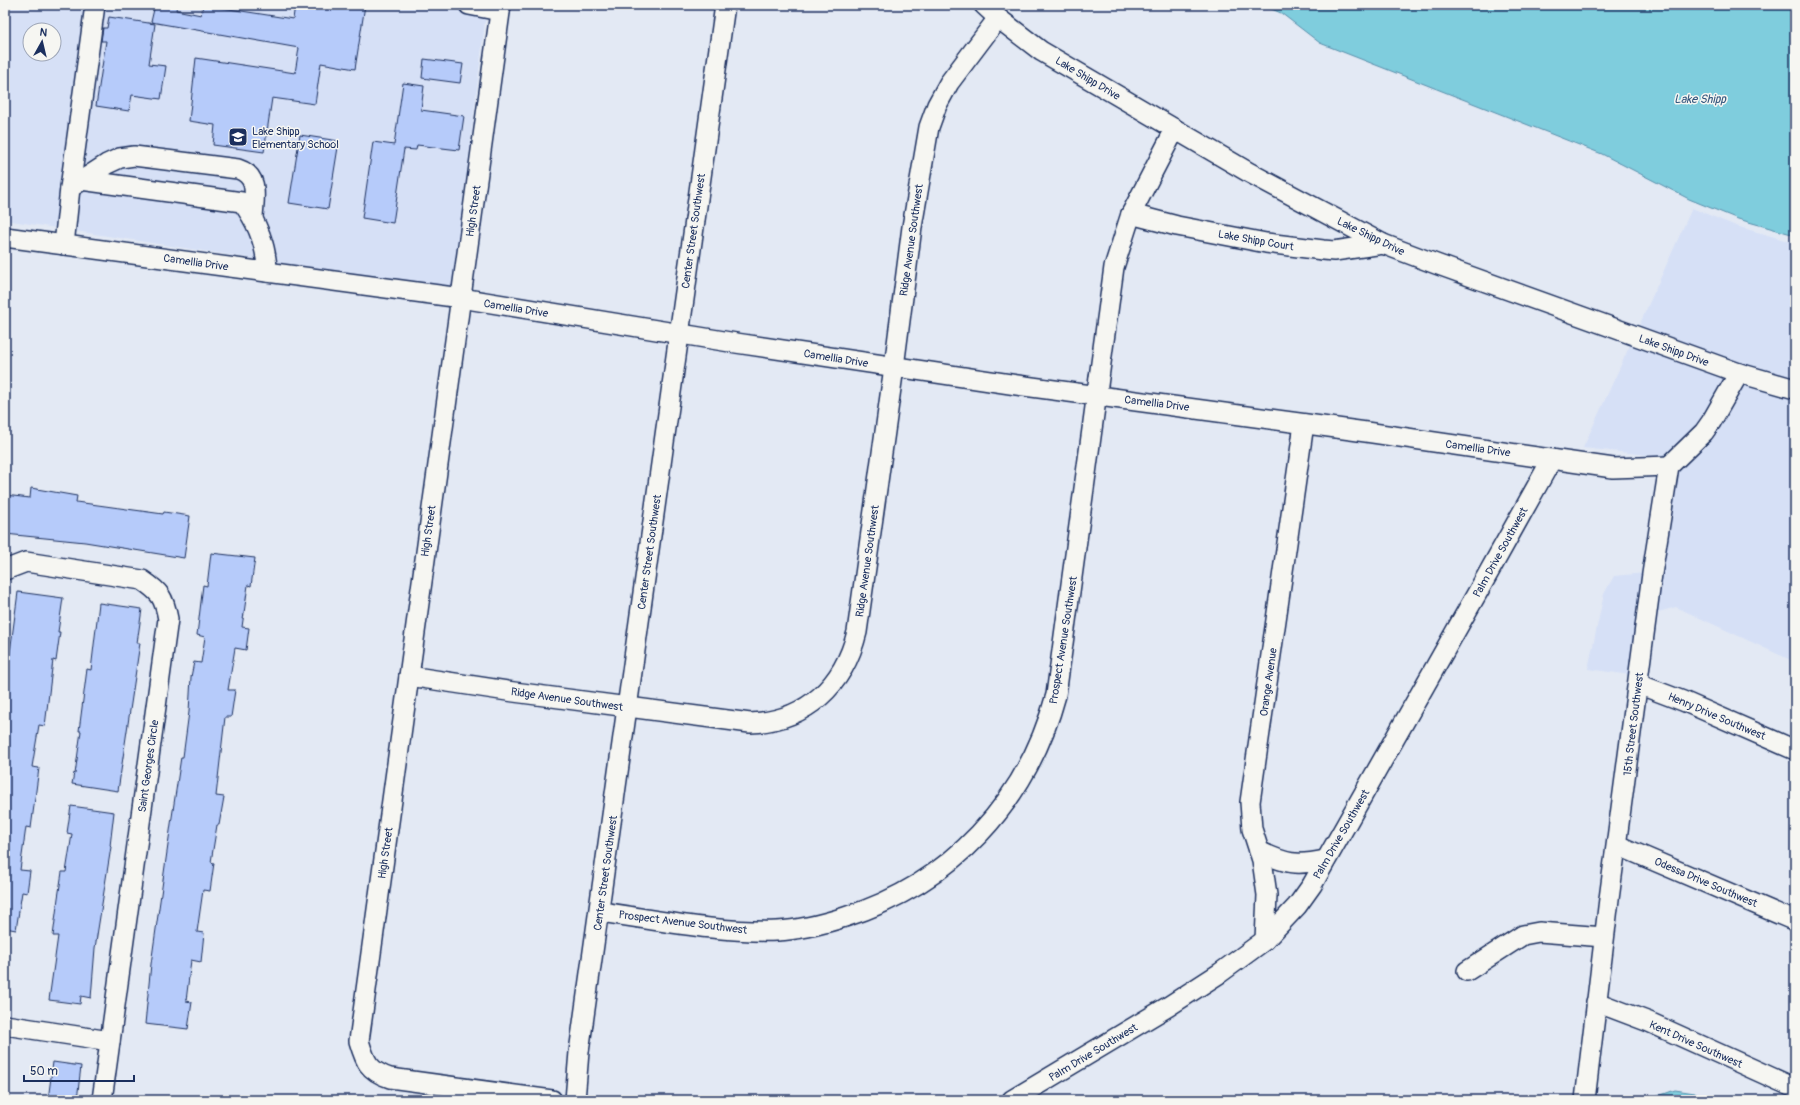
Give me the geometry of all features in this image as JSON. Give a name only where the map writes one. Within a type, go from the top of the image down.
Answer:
[{"type":"street","points":[[64,245],[75,184],[95,5]]},
{"type":"street","points":[[469,5],[501,8]]},
{"type":"street","name":"Center Street Southwest","points":[[575,1100],[580,1052],[725,5]]},
{"type":"street","name":"Lake Shipp Drive","points":[[984,5],[998,18],[1041,51],[1317,210],[1383,244],[1739,373],[1795,389]]},
{"type":"street","name":"High Street","points":[[501,8],[359,1041],[368,1066],[379,1075],[390,1078],[552,1100]]},
{"type":"street","name":"Ridge Avenue Southwest","points":[[409,676],[739,722],[762,723],[791,715],[817,699],[832,685],[845,666],[857,632],[912,227],[929,127],[937,105],[949,83],[998,18]]},
{"type":"street","name":"Prospect Avenue Southwest","points":[[600,912],[732,931],[778,931],[825,923],[879,905],[906,892],[962,851],[983,829],[1014,791],[1031,761],[1050,715],[1056,695],[1098,396],[1114,267],[1131,214],[1175,129]]},
{"type":"street","points":[[75,184],[120,158],[134,156],[238,169],[246,172],[252,178],[254,190],[253,217]]},
{"type":"street","points":[[75,184],[242,202],[253,217],[267,257],[267,272]]},
{"type":"street","name":"Lake Shipp Court","points":[[1131,214],[1177,226],[1266,243],[1323,250],[1334,251],[1383,244]]},
{"type":"street","name":"Camellia Drive","points":[[5,237],[461,298],[894,367],[1613,468],[1669,466]]},
{"type":"street","points":[[1669,466],[1704,432],[1739,373]]},
{"type":"street","name":"Orange Avenue","points":[[1265,940],[1266,895],[1262,860],[1252,830],[1250,802],[1304,424]]},
{"type":"street","name":"Palm Drive Southwest","points":[[1012,1100],[1169,1006],[1220,973],[1265,940],[1297,906],[1312,884],[1436,668],[1552,459]]},
{"type":"street","name":"15th Street Southwest","points":[[1585,1100],[1604,937],[1669,466]]},
{"type":"street","name":"Saint Georges Circle","points":[[5,570],[26,562],[142,580],[155,588],[165,602],[168,619],[102,1100]]},
{"type":"street","name":"Henry Drive Southwest","points":[[1638,684],[1683,701],[1795,750]]},
{"type":"street","name":"Odessa Drive Southwest","points":[[1617,845],[1795,921]]},
{"type":"street","points":[[1259,851],[1277,859],[1305,865],[1325,860]]},
{"type":"street","points":[[1467,970],[1523,935],[1539,932],[1604,937]]},
{"type":"street","name":"Kent Drive Southwest","points":[[1596,1002],[1663,1029],[1795,1088]]},
{"type":"street","points":[[5,1025],[110,1040]]},
{"type":"shaded area","name":"Lake Shipp Elementary School","points":[[5,5],[487,5],[453,288],[345,273],[5,220]]},
{"type":"shaded area","points":[[1692,208],[1736,226],[1795,243],[1795,380],[1742,365],[1736,361],[1735,362],[1638,328]]},
{"type":"shaded area","points":[[1631,343],[1727,377],[1698,426],[1666,457],[1583,448]]},
{"type":"shaded area","points":[[1742,383],[1795,398],[1795,662],[1676,607],[1655,613],[1676,469]]},
{"type":"shaded area","points":[[1645,573],[1631,675],[1588,669],[1604,594],[1614,576]]},
{"type":"water","name":"Lake Shipp","points":[[1262,5],[1795,5],[1795,235],[1738,219],[1689,199],[1602,154],[1320,43],[1281,13]]},
{"type":"water","points":[[1675,1090],[1741,1100],[1647,1100]]},
{"type":"building","points":[[155,5],[177,5],[176,10],[201,15],[203,5],[293,19],[295,5],[365,5],[355,69],[321,63],[315,104],[272,98],[264,152],[213,145],[215,125],[189,121],[196,58],[295,73],[299,48],[151,22]]},
{"type":"building","points":[[109,17],[155,24],[149,64],[166,66],[161,99],[132,95],[129,111],[96,106],[106,41],[101,41],[103,28],[107,28]]},
{"type":"building","points":[[424,59],[463,64],[460,83],[422,78]]},
{"type":"building","points":[[403,83],[424,86],[421,110],[464,116],[459,150],[417,145],[416,150],[404,149],[393,223],[362,218],[373,142],[394,145]]},
{"type":"building","points":[[300,135],[339,141],[328,209],[289,203]]},
{"type":"building","points":[[31,488],[77,496],[76,502],[163,514],[164,512],[190,516],[184,558],[85,542],[5,534],[5,495],[30,498]]},
{"type":"building","points":[[211,553],[255,558],[251,586],[248,585],[242,627],[249,628],[246,650],[235,648],[228,690],[235,690],[231,717],[225,717],[216,796],[224,797],[219,825],[217,825],[211,862],[214,863],[210,891],[203,890],[197,932],[204,933],[201,962],[191,960],[186,1001],[192,1002],[188,1029],[145,1024],[151,964],[181,757],[183,757],[189,712],[191,677],[194,662],[201,663],[205,637],[197,635],[203,585],[207,586]]},
{"type":"building","points":[[18,592],[63,598],[58,632],[60,632],[56,661],[53,660],[45,726],[39,725],[32,767],[39,768],[31,828],[26,827],[20,870],[30,871],[27,893],[22,892],[16,930],[5,928],[5,691]]},
{"type":"building","points":[[99,603],[142,609],[137,643],[140,643],[118,791],[72,784],[74,773],[75,774],[81,731],[79,731],[87,669],[91,670]]},
{"type":"building","points":[[71,806],[114,812],[111,847],[95,948],[91,998],[81,996],[80,1004],[49,1000],[58,936],[53,936],[58,898],[62,872],[66,872],[72,834],[67,833]]},
{"type":"building","points":[[53,1062],[81,1066],[77,1100],[48,1100]]},
{"type":"place","name":"Lake Shipp Elementary School","points":[[238,137]]}]
